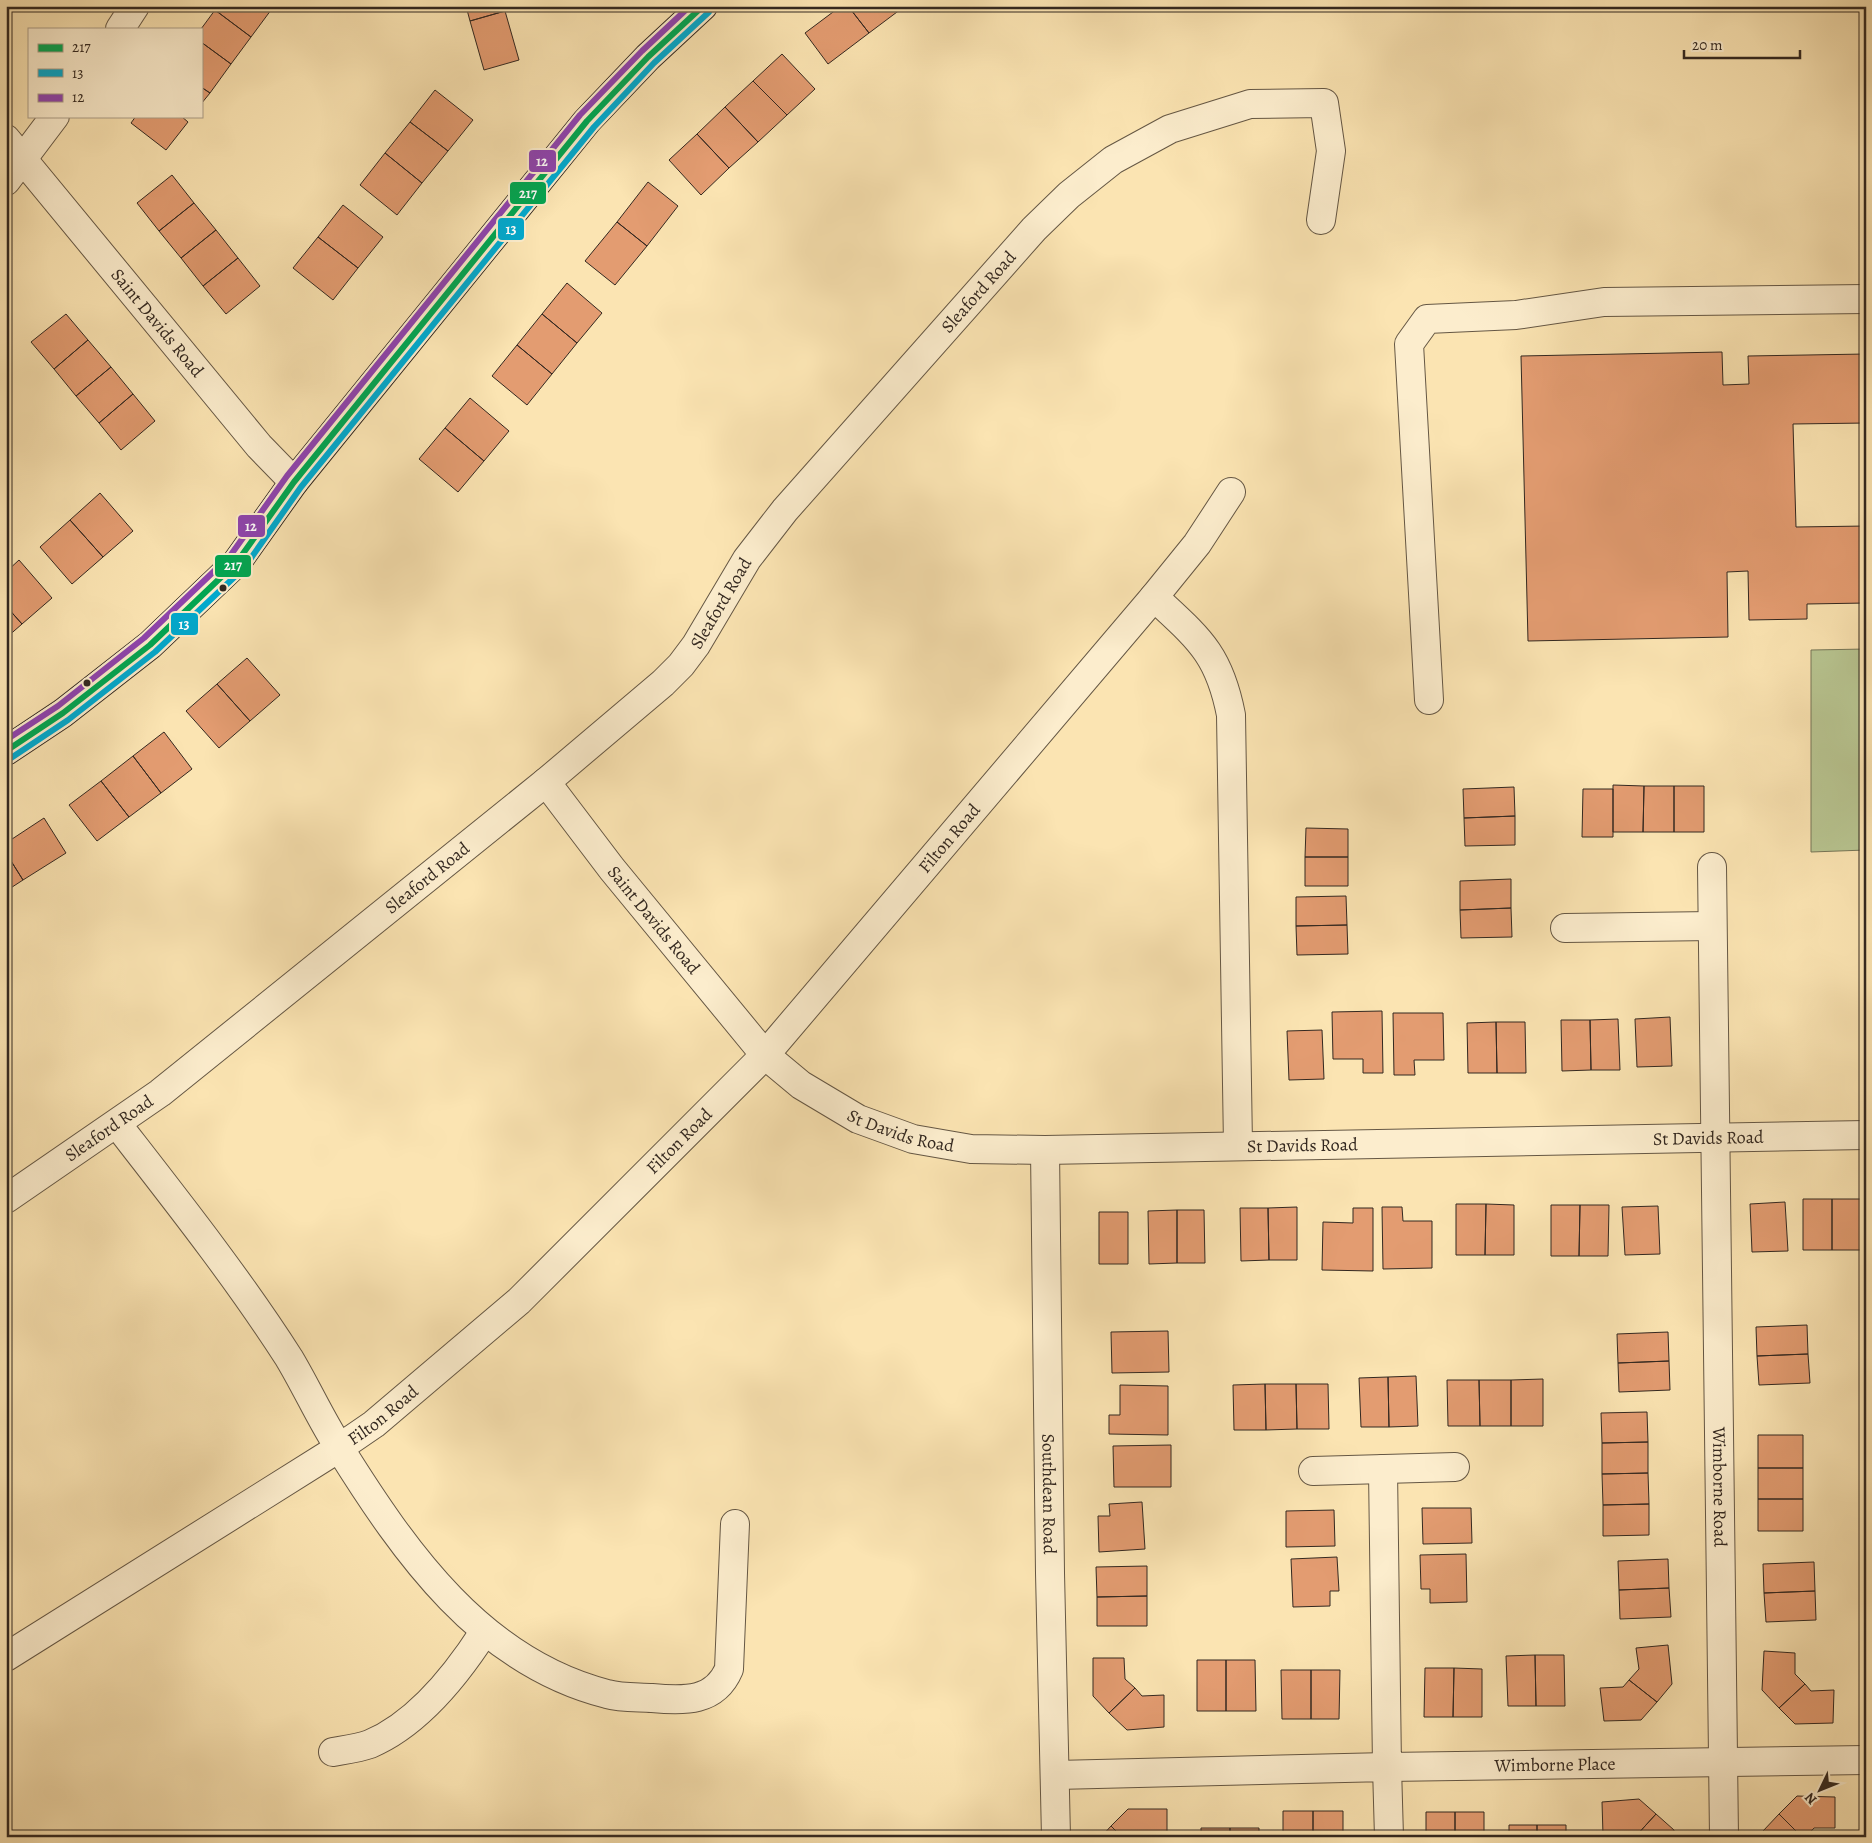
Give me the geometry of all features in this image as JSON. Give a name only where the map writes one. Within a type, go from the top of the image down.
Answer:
[{"type":"street","points":[[121,28],[135,6]]},
{"type":"street","points":[[6,751],[63,713],[150,645],[237,562],[294,482],[587,121],[648,58],[703,6]]},
{"type":"street","name":"Sleaford Road","points":[[6,1198],[117,1124],[168,1086],[546,782],[681,665],[710,624],[747,559],[785,510],[1034,229],[1069,195],[1113,160],[1170,129],[1250,104],[1324,103],[1330,151],[1321,220]]},
{"type":"street","points":[[6,180],[24,159],[54,118]]},
{"type":"street","name":"Saint Davids Road","points":[[6,139],[259,446],[294,482]]},
{"type":"street","points":[[1429,700],[1409,344],[1427,319],[1516,315],[1604,302],[1866,299]]},
{"type":"street","name":"Filton Road","points":[[6,1657],[339,1448],[374,1424],[519,1301],[765,1055],[1154,597],[1196,544],[1231,492]]},
{"type":"street","points":[[1154,597],[1190,630],[1211,656],[1221,674],[1231,715],[1238,1145]]},
{"type":"street","name":"Saint Davids Road","points":[[546,782],[612,869],[765,1055]]},
{"type":"street","name":"Wimborne Road","points":[[1712,867],[1725,1762],[1724,1837]]},
{"type":"street","points":[[1566,928],[1712,926]]},
{"type":"street","name":"St Davids Road","points":[[765,1055],[801,1085],[829,1102],[887,1131],[913,1139],[971,1149],[1045,1150],[1866,1135]]},
{"type":"street","points":[[117,1124],[208,1241],[289,1359],[339,1448],[409,1553],[484,1632],[523,1659],[562,1678],[608,1694],[660,1699],[696,1698],[714,1692],[723,1683],[729,1668],[735,1524]]},
{"type":"street","name":"Southdean Road","points":[[1045,1150],[1050,1573],[1056,1837]]},
{"type":"street","points":[[1313,1471],[1456,1467]]},
{"type":"street","points":[[1383,1469],[1389,1837]]},
{"type":"street","points":[[332,1752],[370,1744],[402,1724],[449,1681],[484,1632]]},
{"type":"street","name":"Wimborne Place","points":[[1056,1775],[1387,1767],[1866,1760]]},
{"type":"green space","points":[[1866,649],[1866,850],[1811,852],[1811,650]]},
{"type":"building","points":[[218,6],[274,6],[251,37],[215,10]]},
{"type":"building","points":[[466,6],[503,6],[505,11],[470,21]]},
{"type":"building","points":[[841,6],[848,6],[869,33],[828,64],[805,33]]},
{"type":"building","points":[[848,6],[905,6],[869,33]]},
{"type":"building","points":[[215,10],[251,37],[231,64],[202,43],[202,28]]},
{"type":"building","points":[[505,11],[519,60],[484,70],[470,21]]},
{"type":"building","points":[[202,43],[231,64],[210,93],[202,88]]},
{"type":"building","points":[[782,54],[815,89],[787,115],[753,81]]},
{"type":"building","points":[[753,81],[787,115],[758,142],[725,107]]},
{"type":"building","points":[[202,88],[210,93],[202,103]]},
{"type":"building","points":[[435,90],[473,120],[448,151],[410,122]]},
{"type":"building","points":[[725,107],[758,142],[729,168],[697,134]]},
{"type":"building","points":[[135,118],[183,118],[188,122],[166,150],[131,123]]},
{"type":"building","points":[[410,122],[448,151],[422,183],[385,153]]},
{"type":"building","points":[[697,134],[729,168],[701,195],[669,160]]},
{"type":"building","points":[[385,153],[422,183],[397,215],[360,185]]},
{"type":"building","points":[[172,175],[194,203],[159,231],[137,203]]},
{"type":"building","points":[[648,182],[678,206],[647,246],[617,222]]},
{"type":"building","points":[[194,203],[216,230],[181,258],[159,231]]},
{"type":"building","points":[[343,205],[383,237],[358,268],[318,237]]},
{"type":"building","points":[[617,222],[647,246],[615,285],[585,261]]},
{"type":"building","points":[[216,230],[238,258],[203,286],[181,258]]},
{"type":"building","points":[[318,237],[358,268],[333,300],[293,268]]},
{"type":"building","points":[[238,258],[260,286],[226,314],[203,286]]},
{"type":"building","points":[[567,283],[602,313],[577,343],[542,314]]},
{"type":"building","points":[[66,314],[88,340],[54,369],[31,342]]},
{"type":"building","points":[[542,314],[577,343],[552,374],[517,345]]},
{"type":"building","points":[[88,340],[111,367],[76,396],[54,369]]},
{"type":"building","points":[[517,345],[552,374],[527,405],[492,376]]},
{"type":"building","points":[[1722,352],[1723,385],[1749,384],[1748,356],[1866,354],[1866,423],[1793,424],[1796,527],[1866,526],[1866,603],[1807,604],[1807,619],[1749,620],[1748,571],[1727,572],[1728,637],[1528,641],[1521,356]]},
{"type":"building","points":[[111,367],[133,394],[99,423],[76,396]]},
{"type":"building","points":[[133,394],[155,421],[121,450],[99,423]]},
{"type":"building","points":[[470,398],[509,431],[484,461],[445,428]]},
{"type":"building","points":[[445,428],[484,461],[458,492],[419,459]]},
{"type":"building","points":[[100,493],[133,531],[103,557],[70,520]]},
{"type":"building","points":[[70,520],[103,557],[72,584],[40,547]]},
{"type":"building","points":[[19,560],[52,598],[22,624],[6,606],[6,572]]},
{"type":"building","points":[[6,606],[22,624],[6,638]]},
{"type":"building","points":[[247,658],[280,695],[250,721],[217,684]]},
{"type":"building","points":[[217,684],[250,721],[219,748],[186,711]]},
{"type":"building","points":[[164,732],[192,769],[161,793],[133,756]]},
{"type":"building","points":[[133,756],[161,793],[129,817],[101,781]]},
{"type":"building","points":[[101,781],[129,817],[97,841],[69,805]]},
{"type":"building","points":[[1613,785],[1644,786],[1643,832],[1613,832]]},
{"type":"building","points":[[1644,786],[1674,786],[1674,832],[1643,832]]},
{"type":"building","points":[[1674,786],[1704,786],[1704,832],[1674,832]]},
{"type":"building","points":[[1514,787],[1515,816],[1464,818],[1463,789]]},
{"type":"building","points":[[1583,789],[1613,789],[1613,837],[1582,837]]},
{"type":"building","points":[[1515,816],[1515,845],[1465,846],[1464,818]]},
{"type":"building","points":[[44,818],[66,853],[23,880],[6,853],[6,843]]},
{"type":"building","points":[[1306,828],[1348,829],[1348,857],[1305,857]]},
{"type":"building","points":[[6,853],[23,880],[6,891]]},
{"type":"building","points":[[1305,857],[1348,857],[1348,886],[1305,886]]},
{"type":"building","points":[[1511,879],[1511,908],[1460,910],[1460,881]]},
{"type":"building","points":[[1346,896],[1347,925],[1296,926],[1296,897]]},
{"type":"building","points":[[1511,908],[1512,937],[1461,938],[1460,910]]},
{"type":"building","points":[[1347,925],[1348,954],[1297,955],[1296,926]]},
{"type":"building","points":[[1382,1011],[1383,1073],[1363,1073],[1363,1059],[1333,1059],[1332,1012]]},
{"type":"building","points":[[1393,1013],[1443,1013],[1444,1060],[1414,1060],[1415,1075],[1394,1075]]},
{"type":"building","points":[[1670,1017],[1672,1066],[1637,1067],[1635,1019]]},
{"type":"building","points":[[1618,1019],[1620,1070],[1591,1070],[1590,1020]]},
{"type":"building","points":[[1561,1020],[1590,1020],[1591,1070],[1562,1071]]},
{"type":"building","points":[[1496,1022],[1497,1073],[1468,1073],[1467,1023]]},
{"type":"building","points":[[1496,1022],[1525,1022],[1526,1073],[1497,1073]]},
{"type":"building","points":[[1322,1030],[1324,1079],[1289,1080],[1287,1031]]},
{"type":"building","points":[[1803,1199],[1832,1199],[1832,1250],[1803,1250]]},
{"type":"building","points":[[1832,1199],[1861,1199],[1861,1250],[1832,1250]]},
{"type":"building","points":[[1785,1202],[1788,1251],[1752,1252],[1750,1204]]},
{"type":"building","points":[[1456,1204],[1486,1204],[1485,1255],[1456,1255]]},
{"type":"building","points":[[1486,1204],[1514,1205],[1514,1255],[1485,1255]]},
{"type":"building","points":[[1551,1205],[1580,1205],[1579,1256],[1551,1256]]},
{"type":"building","points":[[1580,1205],[1609,1205],[1608,1256],[1579,1256]]},
{"type":"building","points":[[1658,1206],[1660,1254],[1625,1255],[1622,1207]]},
{"type":"building","points":[[1297,1207],[1297,1260],[1269,1260],[1268,1208]]},
{"type":"building","points":[[1382,1207],[1402,1207],[1403,1221],[1432,1221],[1432,1268],[1383,1269]]},
{"type":"building","points":[[1240,1208],[1268,1208],[1269,1260],[1241,1261]]},
{"type":"building","points":[[1353,1208],[1373,1208],[1373,1271],[1322,1270],[1323,1222],[1353,1223]]},
{"type":"building","points":[[1177,1210],[1177,1263],[1149,1264],[1148,1211]]},
{"type":"building","points":[[1177,1210],[1204,1210],[1205,1263],[1177,1263]]},
{"type":"building","points":[[1099,1212],[1128,1212],[1128,1264],[1099,1264]]},
{"type":"building","points":[[1807,1325],[1808,1354],[1757,1356],[1756,1327]]},
{"type":"building","points":[[1168,1331],[1169,1372],[1112,1373],[1111,1332]]},
{"type":"building","points":[[1668,1332],[1669,1361],[1618,1363],[1617,1334]]},
{"type":"building","points":[[1808,1354],[1810,1383],[1759,1385],[1757,1356]]},
{"type":"building","points":[[1669,1361],[1670,1390],[1619,1392],[1618,1363]]},
{"type":"building","points":[[1416,1376],[1418,1426],[1389,1427],[1388,1377]]},
{"type":"building","points":[[1388,1377],[1389,1427],[1361,1427],[1359,1378]]},
{"type":"building","points":[[1543,1379],[1543,1426],[1511,1426],[1511,1380]]},
{"type":"building","points":[[1447,1380],[1479,1380],[1480,1426],[1448,1426]]},
{"type":"building","points":[[1479,1380],[1511,1380],[1511,1426],[1480,1426]]},
{"type":"building","points":[[1265,1384],[1296,1384],[1297,1429],[1266,1430]]},
{"type":"building","points":[[1265,1384],[1266,1430],[1234,1430],[1233,1385]]},
{"type":"building","points":[[1296,1384],[1328,1384],[1329,1429],[1297,1429]]},
{"type":"building","points":[[1120,1385],[1168,1386],[1168,1435],[1109,1434],[1109,1415],[1120,1415]]},
{"type":"building","points":[[1647,1412],[1648,1442],[1602,1443],[1601,1413]]},
{"type":"building","points":[[1758,1435],[1803,1435],[1803,1468],[1758,1468]]},
{"type":"building","points":[[1648,1442],[1648,1473],[1602,1474],[1602,1443]]},
{"type":"building","points":[[1171,1445],[1171,1487],[1114,1487],[1113,1446]]},
{"type":"building","points":[[1758,1468],[1803,1468],[1803,1499],[1758,1499]]},
{"type":"building","points":[[1648,1473],[1649,1504],[1603,1505],[1602,1474]]},
{"type":"building","points":[[1758,1499],[1803,1499],[1803,1531],[1758,1531]]},
{"type":"building","points":[[1142,1502],[1145,1549],[1099,1552],[1098,1516],[1110,1516],[1109,1504]]},
{"type":"building","points":[[1649,1504],[1649,1535],[1603,1536],[1603,1505]]},
{"type":"building","points":[[1422,1508],[1471,1508],[1472,1543],[1423,1544]]},
{"type":"building","points":[[1334,1510],[1335,1546],[1286,1547],[1286,1511]]},
{"type":"building","points":[[1466,1554],[1467,1602],[1430,1603],[1430,1589],[1421,1589],[1420,1555]]},
{"type":"building","points":[[1337,1557],[1339,1591],[1330,1591],[1330,1606],[1293,1607],[1291,1559]]},
{"type":"building","points":[[1668,1559],[1669,1588],[1619,1590],[1618,1561]]},
{"type":"building","points":[[1814,1562],[1815,1591],[1764,1593],[1763,1564]]},
{"type":"building","points":[[1147,1566],[1147,1596],[1097,1597],[1096,1567]]},
{"type":"building","points":[[1669,1588],[1671,1617],[1620,1619],[1619,1590]]},
{"type":"building","points":[[1815,1591],[1816,1620],[1766,1622],[1764,1593]]},
{"type":"building","points":[[1147,1596],[1147,1626],[1097,1626],[1097,1597]]},
{"type":"building","points":[[1668,1645],[1672,1684],[1657,1702],[1629,1680],[1639,1669],[1636,1648]]},
{"type":"building","points":[[1764,1651],[1795,1653],[1795,1674],[1805,1684],[1779,1708],[1762,1690]]},
{"type":"building","points":[[1535,1655],[1564,1655],[1565,1706],[1536,1706]]},
{"type":"building","points":[[1535,1655],[1536,1706],[1508,1706],[1506,1656]]},
{"type":"building","points":[[1093,1658],[1124,1658],[1125,1679],[1135,1688],[1109,1713],[1093,1696]]},
{"type":"building","points":[[1197,1660],[1226,1660],[1226,1711],[1197,1711]]},
{"type":"building","points":[[1226,1660],[1255,1660],[1256,1711],[1226,1711]]},
{"type":"building","points":[[1425,1668],[1454,1668],[1453,1717],[1424,1717]]},
{"type":"building","points":[[1454,1668],[1482,1669],[1482,1717],[1453,1717]]},
{"type":"building","points":[[1281,1670],[1311,1670],[1311,1719],[1282,1719]]},
{"type":"building","points":[[1311,1670],[1340,1670],[1339,1719],[1311,1719]]},
{"type":"building","points":[[1629,1680],[1657,1702],[1641,1720],[1604,1721],[1600,1688],[1623,1687]]},
{"type":"building","points":[[1805,1684],[1811,1691],[1834,1690],[1833,1723],[1795,1724],[1779,1708]]},
{"type":"building","points":[[1135,1688],[1142,1696],[1164,1695],[1164,1727],[1127,1730],[1109,1713]]},
{"type":"building","points":[[1797,1796],[1835,1797],[1835,1828],[1814,1828],[1806,1837],[1802,1837],[1779,1814]]},
{"type":"building","points":[[1639,1799],[1656,1814],[1635,1837],[1629,1837],[1625,1833],[1603,1835],[1602,1802]]},
{"type":"building","points":[[1128,1809],[1167,1809],[1167,1837],[1122,1837],[1111,1826]]},
{"type":"building","points":[[1283,1811],[1313,1811],[1313,1837],[1283,1837]]},
{"type":"building","points":[[1313,1811],[1343,1811],[1343,1837],[1313,1837]]},
{"type":"building","points":[[1426,1812],[1455,1812],[1455,1837],[1426,1837]]},
{"type":"building","points":[[1455,1812],[1484,1812],[1484,1837],[1455,1837]]},
{"type":"building","points":[[1656,1814],[1674,1830],[1674,1837],[1635,1837]]},
{"type":"building","points":[[1779,1814],[1802,1837],[1764,1837],[1763,1831]]},
{"type":"building","points":[[1509,1825],[1537,1825],[1537,1837],[1509,1837]]},
{"type":"building","points":[[1537,1825],[1566,1825],[1566,1837],[1537,1837]]},
{"type":"building","points":[[1111,1826],[1122,1837],[1101,1837]]},
{"type":"building","points":[[1201,1828],[1230,1828],[1230,1837],[1201,1837]]},
{"type":"building","points":[[1230,1828],[1259,1828],[1259,1837],[1230,1837]]},
{"type":"transit line","name":"12","points":[[6,740],[58,706],[144,638],[230,556],[287,476],[580,115],[642,51],[690,6]]},
{"type":"transit line","name":"217","points":[[6,751],[63,713],[150,645],[237,562],[294,482],[587,121],[648,57],[703,6]]},
{"type":"transit line","name":"13","points":[[11,758],[68,720],[155,652],[244,568],[301,487],[594,127],[654,63],[709,12]]}]
